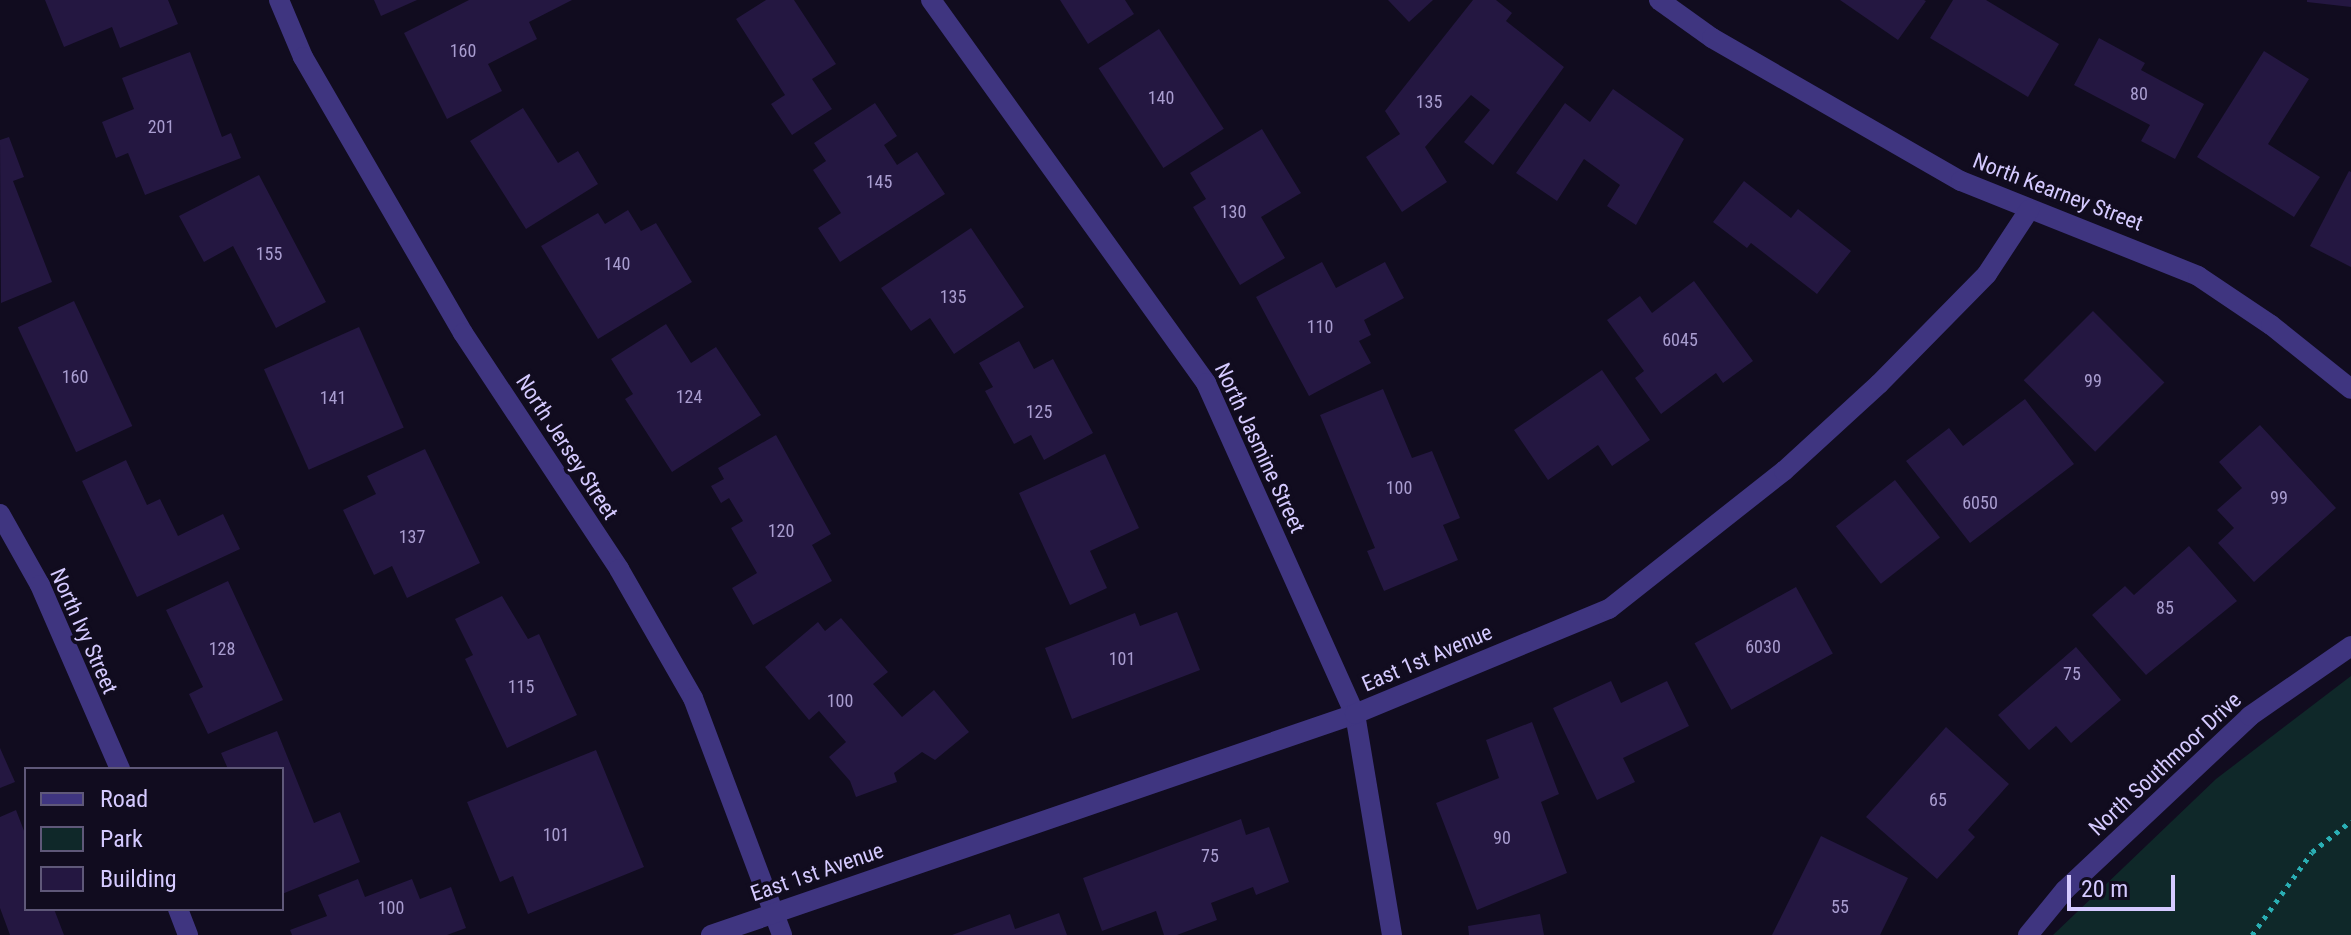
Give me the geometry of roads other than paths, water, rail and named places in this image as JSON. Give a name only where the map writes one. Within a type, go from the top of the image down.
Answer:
[{"type":"street","name":"North Jersey Street","points":[[279,0],[303,57],[463,333],[619,569],[693,698],[777,912],[782,935]]},
{"type":"street","name":"North Jasmine Street","points":[[931,0],[1206,383],[1355,714],[1392,935]]},
{"type":"street","name":"North Kearney Street","points":[[1659,0],[1712,38],[1961,181],[2198,276],[2271,325],[2351,389]]},
{"type":"street","name":"East 1st Avenue","points":[[711,935],[1355,714],[1609,609],[1784,471],[1879,384],[1987,274],[2029,210]]},
{"type":"street","name":"North Ivy Street","points":[[0,514],[40,585],[119,767]]},
{"type":"street","name":"North Southmoor Drive","points":[[2028,935],[2065,890],[2250,716],[2351,646]]},
{"type":"street","points":[[179,911],[188,935]]}]
